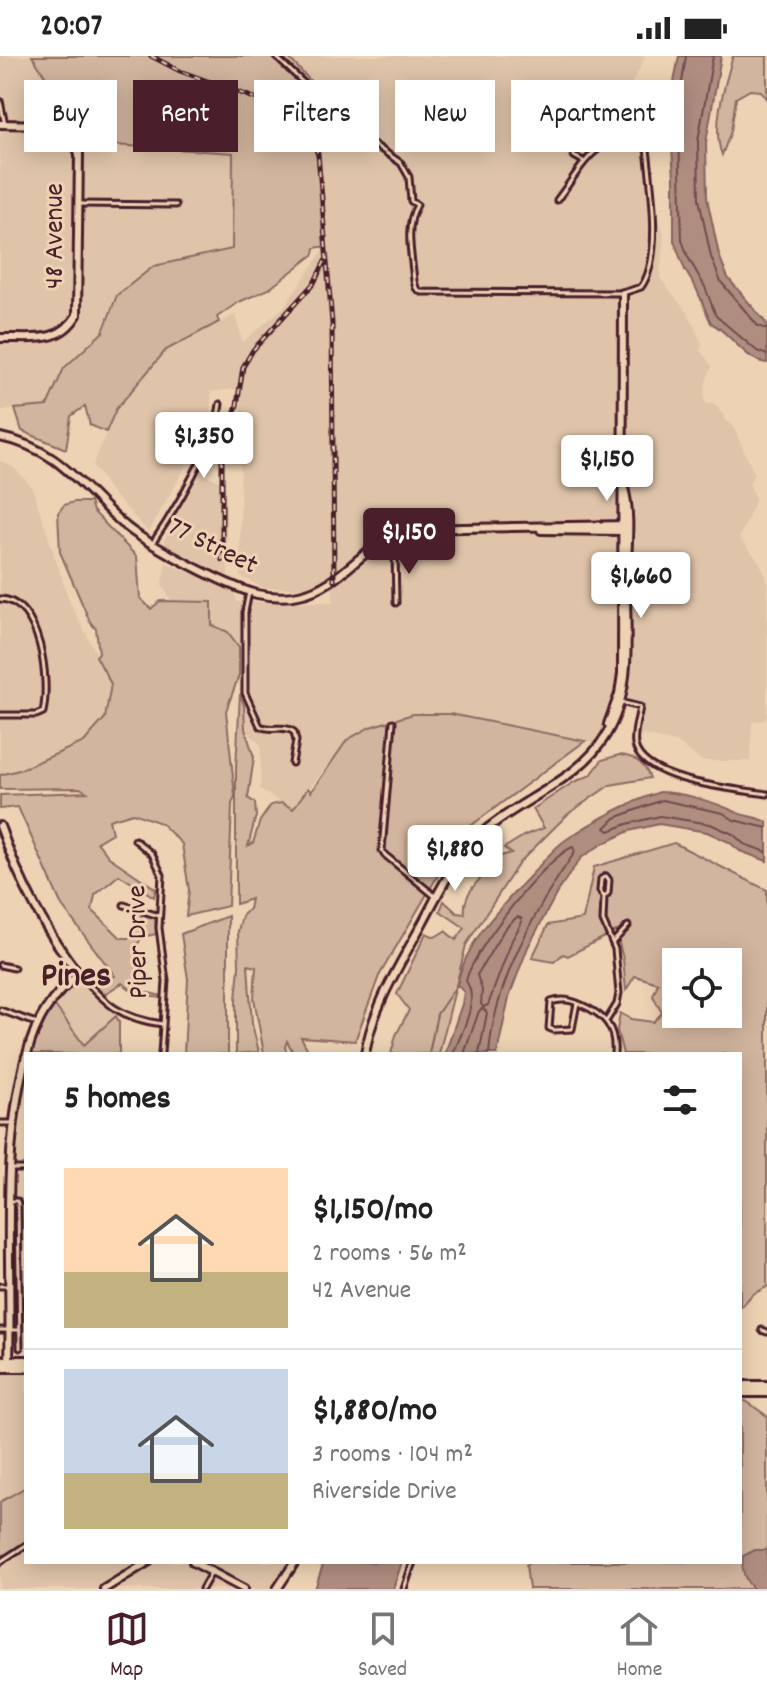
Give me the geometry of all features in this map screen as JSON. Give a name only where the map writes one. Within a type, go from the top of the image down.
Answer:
[{"type":"main road","name":"48 Avenue","points":[[0,338],[60,334],[69,327],[79,307],[79,154],[75,143],[65,132],[49,125],[2,124]]},
{"type":"main road","points":[[366,1052],[378,1004],[463,853],[487,828],[582,764],[606,729],[619,702],[624,528],[623,293]]},
{"type":"main road","name":"77 Street","points":[[0,437],[35,448],[66,467],[122,523],[152,544],[249,592],[283,597],[314,591],[338,578],[391,535],[419,528],[624,528]]},
{"type":"main road","points":[[0,826],[27,895],[49,934],[79,974],[55,996],[36,1023],[27,1052]]},
{"type":"main road","points":[[4,1364],[9,1330],[4,1286],[9,1169],[13,1123],[24,1065]]},
{"type":"main road","points":[[0,1169],[9,1169]]},
{"type":"main road","points":[[4,1364],[24,1361]]},
{"type":"main road","points":[[4,1364],[24,1367]]},
{"type":"main road","points":[[742,1386],[767,1386]]},
{"type":"main road","points":[[742,1392],[767,1392]]},
{"type":"main road","points":[[104,1589],[145,1564]]},
{"type":"main road","points":[[196,1564],[244,1589]]},
{"type":"main road","points":[[277,1589],[294,1564]]},
{"type":"street","points":[[275,56],[357,133],[401,163],[409,177],[411,201],[417,205],[409,219],[414,281],[421,292],[623,293],[641,287],[653,257],[647,152]]},
{"type":"street","points":[[0,101],[2,124]]},
{"type":"street","points":[[574,152],[574,156],[585,162]]},
{"type":"street","points":[[557,200],[593,152]]},
{"type":"street","points":[[79,204],[176,205]]},
{"type":"street","points":[[152,544],[175,508],[214,429],[220,404]]},
{"type":"street","points":[[391,535],[395,550],[396,603]]},
{"type":"street","points":[[249,592],[245,620],[246,698],[257,723],[263,728],[289,728],[294,732],[296,741],[292,763]]},
{"type":"street","points":[[0,599],[12,600],[20,605],[41,644],[45,659],[45,705],[43,712],[36,715],[0,715]]},
{"type":"street","points":[[619,702],[640,707],[635,741],[637,750],[669,775],[690,782],[767,794]]},
{"type":"street","points":[[393,722],[382,850],[436,897]]},
{"type":"street","name":"Piper Drive","points":[[135,840],[151,852],[161,869],[163,881],[159,916],[166,974],[161,1052]]},
{"type":"street","points":[[604,897],[609,892],[606,876],[602,877],[600,890],[604,897],[604,925],[613,942],[619,997],[607,1020]]},
{"type":"street","points":[[124,905],[159,916]]},
{"type":"street","points":[[613,942],[628,926]]},
{"type":"street","points":[[0,965],[14,968]]},
{"type":"street","points":[[79,974],[117,1011],[135,1019],[162,1024]]},
{"type":"street","points":[[577,1003],[572,1029],[550,1029],[548,1006],[551,1002],[577,1003],[607,1020],[614,1037],[614,1052]]},
{"type":"street","points":[[0,1010],[36,1023]]},
{"type":"street","points":[[0,1123],[13,1123]]},
{"type":"street","points":[[9,1169],[24,1169]]},
{"type":"street","points":[[8,1201],[17,1201],[18,1204],[20,1348]]},
{"type":"street","points":[[0,1330],[18,1330]]},
{"type":"street","points":[[0,1562],[24,1546]]},
{"type":"street","points":[[404,1589],[412,1564]]},
{"type":"street","points":[[202,1589],[211,1573]]},
{"type":"shaded area","points":[[0,56],[32,56],[48,80],[24,80],[24,152],[117,152],[117,145],[133,146],[133,152],[233,152],[232,249],[154,266],[117,295],[103,332],[65,368],[47,406],[0,410]]},
{"type":"shaded area","points":[[32,56],[287,56],[310,80],[254,80],[254,152],[315,152],[322,177],[326,246],[315,248],[314,254],[269,289],[239,302],[217,317],[219,322],[166,350],[116,409],[106,432],[90,425],[85,406],[71,416],[66,449],[22,431],[15,409],[47,406],[64,368],[103,332],[117,295],[154,266],[232,249],[233,153],[218,152],[238,152],[238,80],[133,80],[133,146],[117,145],[117,80],[48,80]]},
{"type":"shaded area","points":[[287,56],[646,56],[633,80],[511,80],[511,152],[650,152],[657,217],[664,233],[660,278],[689,315],[702,344],[700,350],[712,366],[704,399],[707,404],[715,404],[728,423],[731,422],[754,473],[749,484],[756,500],[739,538],[759,561],[767,579],[767,716],[764,720],[752,722],[750,761],[702,761],[676,742],[639,734],[644,708],[617,702],[597,743],[450,714],[413,714],[370,727],[347,740],[293,810],[260,789],[261,745],[245,729],[244,705],[240,694],[239,647],[228,632],[212,625],[212,603],[171,601],[162,584],[166,563],[234,590],[237,602],[333,602],[332,574],[305,588],[264,588],[240,576],[241,388],[211,392],[211,421],[149,532],[112,493],[93,465],[116,409],[166,350],[235,315],[243,342],[284,307],[326,246],[317,152],[379,152],[379,80],[309,80]]},
{"type":"shaded area","points":[[733,56],[767,56],[767,100],[761,91],[750,90],[736,98],[731,131],[722,155],[719,119]]},
{"type":"shaded area","points":[[0,461],[13,467],[32,487],[70,603],[112,684],[105,718],[84,742],[0,775]]},
{"type":"shaded area","points":[[198,472],[225,483],[228,576],[162,545]]},
{"type":"shaded area","points":[[90,502],[93,511],[137,557],[140,598],[151,609],[160,601],[212,602],[212,625],[228,632],[239,647],[239,675],[226,711],[235,796],[232,804],[228,906],[186,916],[189,890],[182,844],[161,823],[133,813],[109,820],[112,833],[97,842],[109,857],[156,889],[154,897],[119,875],[95,895],[92,910],[121,938],[131,938],[142,914],[155,918],[156,934],[142,937],[136,947],[140,991],[161,998],[138,995],[122,983],[103,995],[97,988],[115,976],[62,906],[18,807],[0,809],[0,795],[87,792],[80,788],[0,789],[0,775],[84,742],[105,718],[111,684],[96,656],[99,653],[96,629],[90,622],[60,552],[58,513],[64,505]]},
{"type":"shaded area","points":[[240,694],[244,705],[245,729],[254,757],[248,798],[255,803],[256,816],[248,846],[253,843],[260,821],[271,805],[282,803],[293,809],[308,788],[311,792],[347,740],[370,727],[413,714],[450,714],[585,741],[464,831],[379,976],[355,1041],[301,1037],[309,1052],[293,1052],[287,1041],[286,1052],[264,1052],[254,998],[256,967],[248,965],[252,1024],[259,1052],[236,1052],[238,931],[251,899],[236,904],[236,767]]},
{"type":"shaded area","points":[[619,755],[629,757],[645,769],[650,778],[610,785],[568,814],[519,863],[466,945],[439,1052],[392,1052],[409,1010],[397,994],[426,933],[435,937],[445,931],[456,940],[465,928],[440,911],[444,901],[457,913],[465,914],[466,899],[473,886],[496,866],[497,857],[511,853],[504,848],[544,828],[533,809],[574,782],[591,775],[602,760]]},
{"type":"shaded area","points":[[674,843],[767,890],[767,1287],[753,1294],[742,1306],[742,1052],[622,1052],[617,1030],[620,1013],[631,1019],[653,1022],[662,1013],[653,996],[658,983],[635,976],[626,990],[616,931],[568,956],[563,954],[554,962],[532,958],[548,925],[583,919],[594,867]]},
{"type":"shaded area","points":[[228,916],[228,1052],[184,1052],[188,979],[181,934]]},
{"type":"shaded area","points":[[79,980],[116,1016],[84,1045],[53,1003]]},
{"type":"shaded area","points":[[53,1003],[84,1045],[116,1016],[119,1022],[119,1052],[32,1052],[41,1020]]},
{"type":"shaded area","points":[[0,1374],[24,1374],[24,1488],[0,1502]]},
{"type":"shaded area","points":[[742,1401],[767,1416],[767,1589],[529,1589],[526,1565],[742,1564]]},
{"type":"shaded area","points":[[24,1488],[24,1542],[0,1559],[0,1502]]},
{"type":"shaded area","points":[[24,1542],[24,1564],[287,1564],[269,1589],[0,1589],[0,1559]]},
{"type":"water","points":[[679,56],[721,56],[706,142],[707,198],[719,255],[728,278],[767,324],[767,363],[745,352],[711,323],[674,241],[672,152],[684,152],[684,80],[674,80]]},
{"type":"water","points":[[660,792],[678,794],[767,822],[767,861],[740,851],[707,832],[659,824],[629,831],[602,844],[581,858],[559,889],[528,947],[509,997],[497,1052],[446,1052],[462,1004],[464,992],[457,985],[462,969],[468,953],[497,911],[562,843],[636,801]]},
{"type":"water","points":[[755,1550],[767,1550],[767,1589],[754,1589],[744,1574],[743,1556]]},
{"type":"water","points":[[323,1564],[401,1564],[393,1589],[315,1589]]},
{"type":"waterway","points":[[429,1052],[437,1014],[457,985]]},
{"type":"railway","points":[[151,56],[180,71],[271,104],[305,131],[318,154],[332,323],[334,581]]},
{"type":"railway","points":[[222,560],[222,452],[237,405],[243,367],[253,350],[314,283],[325,261]]},
{"type":"district","name":"Pines","points":[[76,978]]}]
